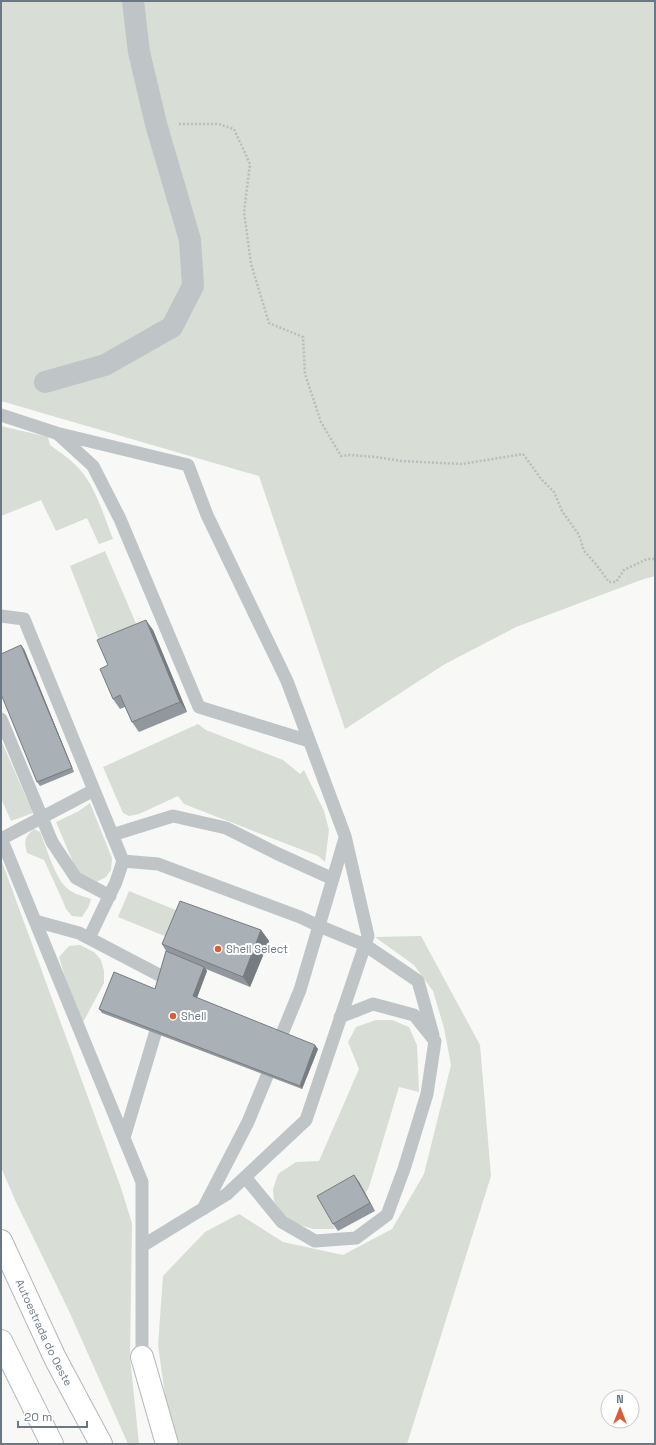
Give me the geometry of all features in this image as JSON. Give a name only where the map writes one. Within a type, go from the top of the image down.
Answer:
[{"type":"highway","name":"Autoestrada do Oeste","points":[[1,1241],[55,1358],[102,1444]]},
{"type":"highway","points":[[1,1341],[52,1444]]},
{"type":"highway","points":[[142,1358],[167,1444]]},
{"type":"street","points":[[45,382],[105,365],[172,327],[193,286],[190,240],[156,124],[138,52],[132,1]]},
{"type":"lane","points":[[1,415],[57,434],[188,465],[207,515],[287,681],[345,836],[368,936],[306,1120],[227,1194],[142,1246]]},
{"type":"lane","points":[[57,434],[94,466],[120,519],[199,707],[309,741]]},
{"type":"lane","points":[[1,616],[24,619],[123,861],[110,896],[89,938]]},
{"type":"lane","points":[[1,719],[52,842],[76,878],[110,896]]},
{"type":"lane","points":[[94,790],[1,838],[142,1182],[142,1358]]},
{"type":"lane","points":[[112,835],[173,816],[226,828],[276,854],[333,879]]},
{"type":"lane","points":[[282,1034],[300,990],[345,836]]},
{"type":"lane","points":[[123,861],[158,864],[300,917],[365,945],[418,981],[435,1041],[427,1094],[404,1169],[387,1215],[356,1238],[315,1240],[282,1222],[245,1177]]},
{"type":"lane","points":[[35,921],[78,933],[163,977]]},
{"type":"lane","points":[[340,1017],[373,1004],[414,1015],[435,1041]]},
{"type":"lane","points":[[124,1138],[155,1034]]},
{"type":"lane","points":[[203,1209],[248,1122],[267,1076]]},
{"type":"path","points":[[156,124],[218,124],[234,129],[250,164],[244,212],[251,264],[269,322],[303,337],[305,374],[321,422],[341,456],[350,455],[401,461],[462,464],[523,454],[541,479],[554,492],[562,511],[579,535],[584,551],[609,582],[616,582],[624,570],[647,559],[655,559]]},
{"type":"shaded area","points":[[1,1],[655,1],[655,576],[516,627],[445,664],[345,729],[259,476],[1,401]]},
{"type":"shaded area","points":[[1,426],[48,437],[50,445],[74,463],[87,478],[96,495],[113,539],[99,544],[87,518],[56,531],[41,500],[1,516]]},
{"type":"shaded area","points":[[105,551],[138,628],[100,643],[70,566]]},
{"type":"shaded area","points":[[198,724],[206,730],[283,760],[300,774],[304,770],[324,811],[329,830],[325,862],[318,856],[184,804],[178,796],[139,814],[129,816],[123,813],[103,767]]},
{"type":"shaded area","points":[[1,740],[33,813],[11,821],[1,798]]},
{"type":"shaded area","points":[[90,803],[112,858],[111,870],[106,877],[96,882],[78,874],[56,822],[79,811]]},
{"type":"shaded area","points":[[34,829],[40,832],[54,867],[64,885],[73,892],[91,899],[89,906],[82,917],[72,916],[66,909],[44,860],[27,853],[25,846],[26,840],[28,835]]},
{"type":"shaded area","points":[[1,859],[120,1185],[132,1223],[130,1357],[139,1444],[128,1444],[69,1311],[15,1200],[1,1167]]},
{"type":"shaded area","points":[[129,891],[178,911],[167,937],[118,917]]},
{"type":"shaded area","points":[[421,936],[480,1045],[491,1176],[407,1444],[180,1444],[167,1410],[158,1345],[163,1276],[205,1232],[239,1214],[283,1242],[343,1255],[392,1229],[424,1174],[451,1065],[444,1028],[433,991],[414,965],[375,937]]},
{"type":"shaded area","points":[[80,945],[94,952],[101,960],[104,971],[104,983],[80,1028],[59,957],[69,946]]},
{"type":"shaded area","points":[[376,1020],[392,1020],[409,1027],[417,1045],[419,1092],[399,1087],[369,1187],[365,1194],[360,1186],[323,1204],[335,1229],[313,1229],[293,1223],[281,1213],[274,1201],[273,1189],[278,1174],[296,1162],[319,1161],[359,1069],[348,1042],[356,1027]]},
{"type":"building","points":[[146,620],[180,702],[132,722],[120,695],[113,699],[100,669],[108,665],[97,640]]},
{"type":"building","points":[[21,645],[72,768],[37,782],[1,694],[1,654]]},
{"type":"building","name":"Shell Select","points":[[180,901],[261,930],[243,977],[162,944]]},
{"type":"building","points":[[166,951],[204,967],[193,996],[315,1045],[300,1086],[99,1009],[114,972],[155,989]]},
{"type":"building","points":[[354,1175],[370,1203],[333,1224],[317,1196]]},
{"type":"place","name":"Shell Select","points":[[218,949]]},
{"type":"place","name":"Shell","points":[[173,1016]]}]
